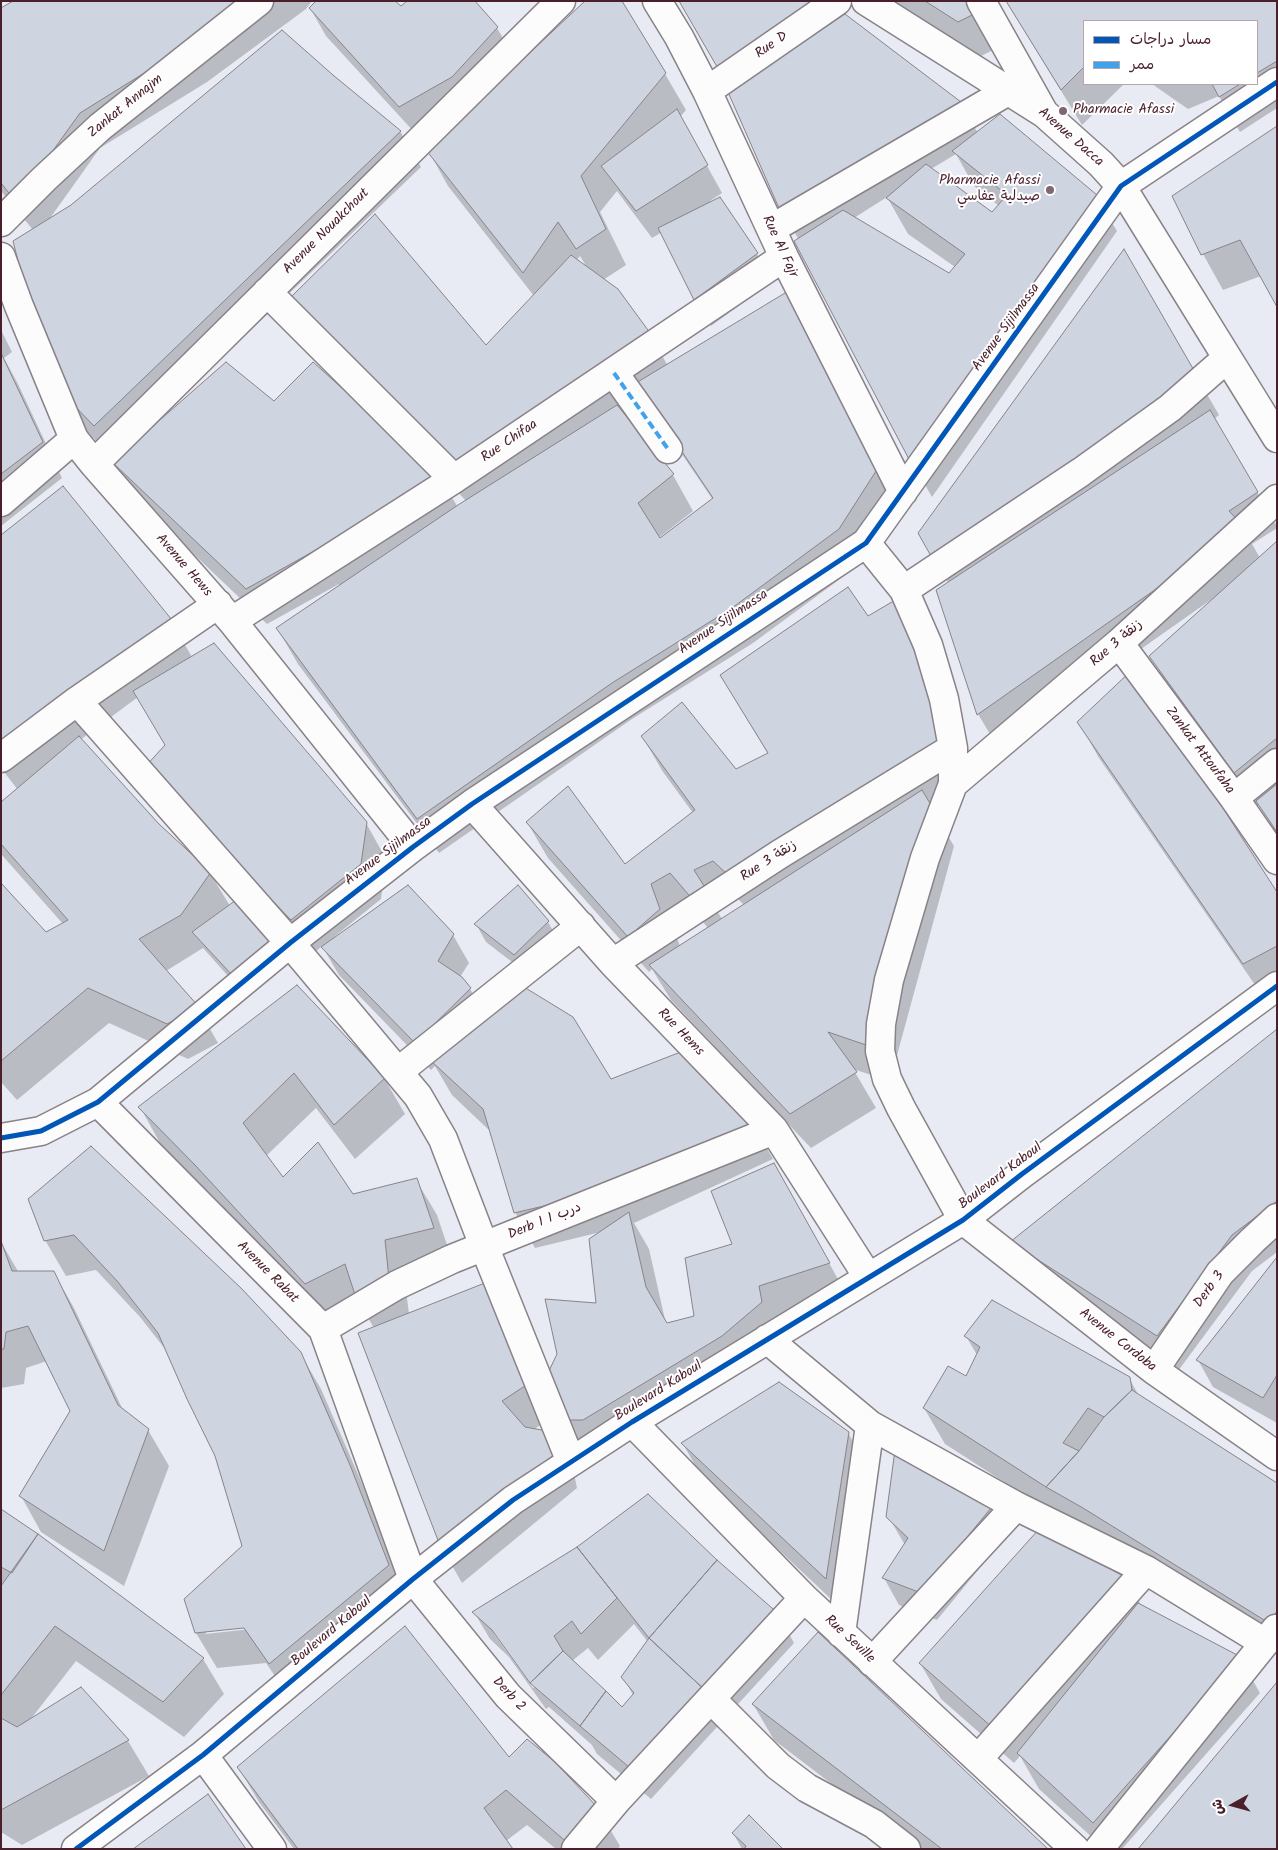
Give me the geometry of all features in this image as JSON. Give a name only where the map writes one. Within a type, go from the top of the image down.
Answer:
[{"type":"street","name":"Zankat Annajm","points":[[1,222],[100,127],[259,1]]},
{"type":"street","name":"Avenue Nouakchout","points":[[94,464],[561,1]]},
{"type":"street","name":"Rue Al Fajr","points":[[657,1],[707,91],[784,257],[903,492]]},
{"type":"street","name":"Rue D","points":[[707,91],[837,1]]},
{"type":"street","name":"Avenue Dacca","points":[[866,1],[1045,114],[1101,164],[1121,186],[1226,359],[1277,438]]},
{"type":"street","points":[[981,1],[1045,114]]},
{"type":"street","name":"Avenue Sijilmassa","points":[[98,1102],[290,943],[413,847],[472,804],[866,543],[1121,186],[1277,82]]},
{"type":"street","points":[[771,229],[1008,91]]},
{"type":"street","name":"Avenue Hews","points":[[1,257],[10,313],[74,439],[225,612],[413,847]]},
{"type":"street","name":"Rue Chifaa","points":[[1,758],[77,702],[225,612],[454,479],[784,257]]},
{"type":"street","points":[[267,292],[454,479]]},
{"type":"street","points":[[904,590],[1081,472],[1170,408],[1226,359]]},
{"type":"street","points":[[614,373],[668,448]]},
{"type":"street","points":[[1,502],[74,439]]},
{"type":"street","name":"Rue 3 زنقة","points":[[953,784],[1119,643],[1277,498]]},
{"type":"street","points":[[866,543],[904,590],[928,644],[944,699],[953,748],[953,784],[925,858],[889,980],[881,1024],[880,1051],[887,1079],[901,1108],[963,1220]]},
{"type":"street","name":"Zankat Attoufaha","points":[[1119,643],[1234,798],[1277,860]]},
{"type":"street","points":[[77,702],[290,943],[418,1096],[443,1139],[484,1246],[572,1462]]},
{"type":"street","name":"Rue 3 زنقة","points":[[613,963],[780,854],[953,748]]},
{"type":"street","points":[[1234,798],[1277,763]]},
{"type":"street","name":"Rue Hems","points":[[472,804],[613,963],[774,1130],[868,1277]]},
{"type":"street","points":[[399,1071],[582,926]]},
{"type":"street","name":"Boulevard Kaboul","points":[[76,1849],[203,1755],[413,1578],[513,1500],[632,1422],[963,1220],[1277,986]]},
{"type":"street","points":[[3,1136],[40,1131],[98,1102]]},
{"type":"street","name":"Avenue Rabat","points":[[98,1102],[323,1329],[413,1578]]},
{"type":"street","name":"Derb 1 درب 1","points":[[323,1329],[422,1272],[774,1130]]},
{"type":"street","name":"Derb 3","points":[[1154,1370],[1220,1273],[1252,1240],[1277,1218]]},
{"type":"street","name":"Avenue Cordoba","points":[[963,1220],[1154,1370],[1277,1456]]},
{"type":"street","points":[[767,1339],[870,1425],[1016,1506],[1146,1570],[1271,1635],[1100,1849]]},
{"type":"street","name":"Rue Seville","points":[[632,1422],[804,1598],[1075,1849]]},
{"type":"street","points":[[841,1632],[870,1425]]},
{"type":"street","points":[[872,1662],[1016,1506]]},
{"type":"street","points":[[978,1759],[1146,1570]]},
{"type":"street","name":"Derb 2","points":[[413,1578],[508,1696],[616,1801]]},
{"type":"street","points":[[576,1849],[616,1801],[804,1598]]},
{"type":"street","points":[[711,1699],[778,1766],[807,1788],[874,1824],[906,1849]]},
{"type":"street","points":[[203,1755],[272,1849]]},
{"type":"building","points":[[13,1],[248,1],[186,47],[80,113],[16,202],[1,183],[1,8]]},
{"type":"building","points":[[316,1],[395,1],[401,6],[407,1],[475,1],[498,27],[452,77],[399,107],[309,8]]},
{"type":"building","points":[[585,1],[622,1],[666,73],[581,176],[606,229],[576,249],[558,222],[523,273],[426,150]]},
{"type":"building","points":[[679,1],[817,1],[720,72]]},
{"type":"building","points":[[925,1],[974,1],[980,11],[958,22]]},
{"type":"building","points":[[1006,1],[1277,1],[1277,61],[1258,72],[1258,20],[1083,20],[1083,68],[1061,90]]},
{"type":"building","points":[[845,14],[961,102],[782,215],[728,92]]},
{"type":"building","points":[[282,30],[401,131],[94,426],[65,396],[39,344],[13,241],[71,205]]},
{"type":"building","points":[[1213,85],[1238,85],[1219,97]]},
{"type":"building","points":[[677,109],[708,165],[636,211],[601,166]]},
{"type":"building","points":[[1000,114],[1097,195],[911,463],[794,241],[843,210],[949,273],[965,254],[886,198],[926,164],[992,212],[1007,195],[952,151]]},
{"type":"building","points":[[1277,126],[1277,307],[1240,240],[1201,255],[1172,196]]},
{"type":"building","points":[[720,197],[758,253],[694,300],[658,228]]},
{"type":"building","points":[[375,214],[486,345],[571,255],[618,289],[653,337],[447,469],[291,297]]},
{"type":"building","points":[[1124,249],[1199,379],[936,565],[918,533]]},
{"type":"building","points":[[790,290],[878,468],[839,529],[732,608],[612,683],[417,819],[276,628],[458,505],[617,405],[674,474],[638,503],[660,538],[713,498],[636,383]]},
{"type":"building","points":[[1,353],[43,442],[1,474]]},
{"type":"building","points":[[226,362],[274,401],[313,362],[443,479],[246,589],[112,462]]},
{"type":"building","points":[[1210,410],[1258,492],[1229,511],[1244,527],[977,715],[936,590]]},
{"type":"building","points":[[63,486],[172,620],[1,749],[1,535]]},
{"type":"building","points":[[1277,541],[1277,738],[1234,773],[1149,656]]},
{"type":"building","points":[[848,587],[868,616],[897,599],[951,744],[729,876],[713,861],[694,870],[706,889],[694,901],[670,873],[651,884],[660,909],[628,937],[526,822],[568,786],[625,864],[695,810],[641,736],[682,702],[736,769],[768,753],[720,675]]},
{"type":"building","points":[[214,643],[367,822],[361,864],[291,920],[144,768],[165,745],[133,691]]},
{"type":"building","points":[[1133,669],[1277,892],[1277,946],[1243,964],[1077,722]]},
{"type":"building","points":[[79,736],[159,824],[211,872],[181,915],[139,939],[199,1007],[167,1024],[88,988],[1,1061],[1,883],[46,932],[68,920],[1,844],[1,802]]},
{"type":"building","points":[[1277,784],[1277,832],[1256,801]]},
{"type":"building","points":[[922,790],[934,810],[869,1046],[828,1032],[857,1072],[790,1114],[649,965]]},
{"type":"building","points":[[408,885],[454,934],[438,961],[462,977],[471,988],[415,1043],[321,947]]},
{"type":"building","points":[[518,885],[549,921],[514,955],[474,924]]},
{"type":"building","points":[[243,895],[276,945],[233,976],[192,932]]},
{"type":"building","points":[[297,985],[385,1078],[334,1125],[294,1073],[243,1123],[283,1177],[318,1142],[353,1194],[417,1178],[434,1228],[385,1240],[389,1279],[357,1301],[345,1264],[305,1284],[195,1165],[138,1107]]},
{"type":"building","points":[[524,987],[573,1017],[611,1079],[691,1048],[754,1123],[608,1191],[514,1213],[483,1109],[430,1060]]},
{"type":"building","points":[[1277,1029],[1277,1201],[1232,1235],[1157,1336],[1010,1242]]},
{"type":"building","points":[[91,1146],[242,1289],[301,1352],[350,1465],[389,1565],[269,1664],[244,1628],[195,1633],[184,1599],[242,1546],[215,1456],[158,1333],[118,1282],[74,1235],[44,1241],[28,1199]]},
{"type":"building","points":[[774,1163],[830,1263],[759,1286],[762,1302],[722,1336],[583,1420],[565,1420],[547,1375],[557,1354],[545,1299],[596,1303],[589,1239],[629,1212],[646,1287],[667,1323],[694,1316],[685,1258],[732,1244],[711,1191]]},
{"type":"building","points":[[1,1241],[12,1271],[54,1271],[118,1405],[149,1429],[104,1551],[19,1496],[70,1411],[28,1326],[6,1332],[4,1349],[1,1349]]},
{"type":"building","points":[[1277,1257],[1277,1375],[1263,1398],[1196,1360]]},
{"type":"building","points":[[495,1279],[534,1380],[502,1401],[525,1427],[553,1432],[557,1452],[441,1548],[358,1333]]},
{"type":"building","points":[[992,1300],[1130,1377],[1132,1390],[1104,1417],[1088,1408],[1063,1443],[1079,1451],[1046,1487],[923,1408],[948,1366],[966,1376],[980,1347],[964,1336]]},
{"type":"building","points":[[779,1382],[849,1432],[826,1579],[681,1443]]},
{"type":"building","points":[[1132,1390],[1277,1483],[1277,1611],[1269,1623],[1046,1487],[1079,1451],[1104,1417]]},
{"type":"building","points":[[895,1450],[991,1508],[921,1593],[882,1578],[908,1538],[886,1517]]},
{"type":"building","points":[[648,1494],[717,1560],[649,1638],[577,1547]]},
{"type":"building","points":[[1,1509],[38,1534],[12,1573],[1,1567]]},
{"type":"building","points":[[1040,1528],[1128,1579],[993,1728],[919,1663]]},
{"type":"building","points":[[38,1534],[204,1658],[163,1702],[55,1626],[1,1695],[1,1586]]},
{"type":"building","points":[[577,1547],[617,1598],[581,1634],[572,1621],[554,1636],[563,1651],[530,1683],[492,1630],[472,1612]]},
{"type":"building","points":[[717,1560],[780,1615],[708,1693],[649,1638]]},
{"type":"building","points":[[1138,1603],[1241,1657],[1093,1823],[1017,1753]]},
{"type":"building","points":[[405,1626],[509,1757],[527,1739],[555,1762],[600,1810],[570,1845],[506,1790],[484,1808],[513,1849],[298,1849],[237,1767]]},
{"type":"building","points":[[818,1632],[1048,1849],[942,1849],[752,1704]]},
{"type":"building","points":[[649,1638],[708,1693],[635,1772],[580,1726],[606,1691],[622,1707],[634,1693],[621,1677]]},
{"type":"building","points":[[563,1651],[606,1691],[580,1726],[530,1683]]},
{"type":"building","points":[[1277,1682],[1277,1849],[1138,1849]]},
{"type":"building","points":[[81,1687],[129,1740],[1,1810],[1,1718],[17,1727]]},
{"type":"building","points":[[208,1794],[246,1849],[133,1849]]},
{"type":"building","points":[[749,1815],[783,1849],[744,1849],[746,1846],[732,1833]]},
{"type":"marked path","points":[[614,373],[668,449]]},
{"type":"cycle path","points":[[1,1138],[41,1131],[98,1102],[290,943],[413,847],[472,804],[866,543],[1121,186],[1277,82]]},
{"type":"cycle path","points":[[76,1849],[203,1755],[413,1579],[513,1500],[632,1422],[963,1220],[1022,1174],[1277,986]]},
{"type":"place","name":"Pharmacie Afassi","points":[[1063,111]]},
{"type":"place","name":"Pharmacie Afassi صيدلية عفاسي","points":[[1050,190]]}]
